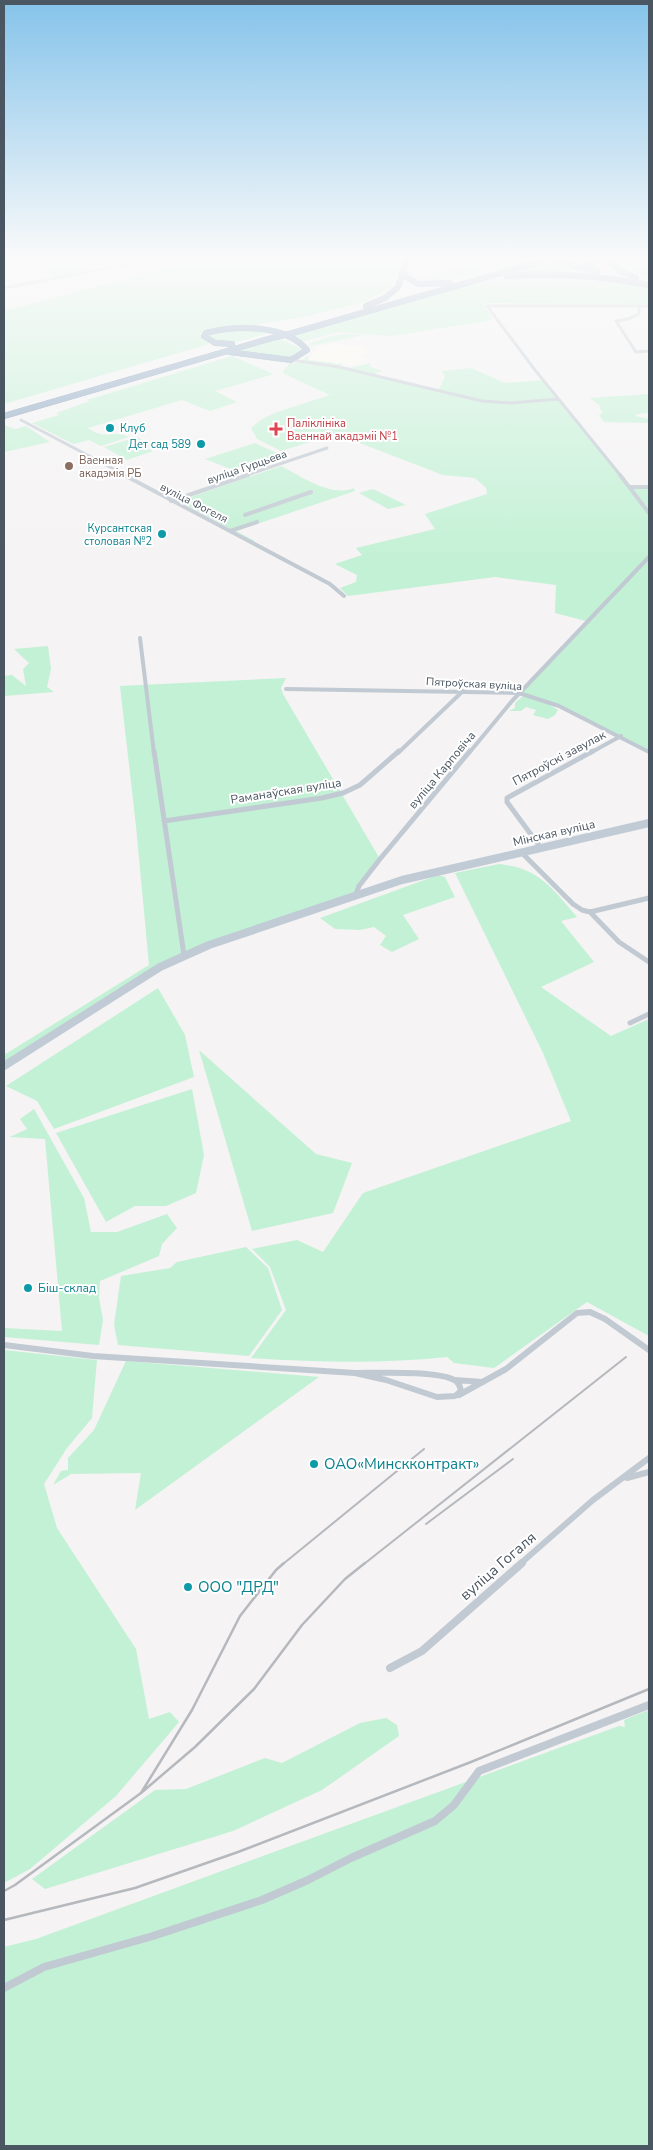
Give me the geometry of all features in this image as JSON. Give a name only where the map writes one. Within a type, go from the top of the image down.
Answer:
[{"type":"highway","points":[[4,415],[185,360]]},
{"type":"highway","points":[[4,415],[97,387]]},
{"type":"highway","points":[[21,420],[17,416],[24,410]]},
{"type":"highway","points":[[4,415],[21,420]]},
{"type":"main road","name":"Мінская вуліца","points":[[4,1066],[160,967],[184,955],[250,930],[402,880],[464,864],[649,823]]},
{"type":"street","points":[[293,360],[339,368],[489,402],[510,403],[558,399]]},
{"type":"street","points":[[528,360],[649,513]]},
{"type":"street","name":"вуліца Фогеля","points":[[21,420],[334,587],[344,596]]},
{"type":"street","name":"вуліца Гурцьева","points":[[171,501],[328,448]]},
{"type":"street","points":[[629,487],[649,486]]},
{"type":"street","points":[[230,531],[257,522],[245,515],[311,492]]},
{"type":"street","name":"вуліца Карповіча","points":[[356,894],[359,886],[380,859],[519,693],[649,557]]},
{"type":"street","points":[[140,638],[184,955]]},
{"type":"street","name":"Пятроўская вуліца","points":[[286,689],[519,693],[559,706],[621,736],[649,752]]},
{"type":"street","name":"Раманаўская вуліца","points":[[164,820],[322,798],[352,790],[410,743],[463,691]]},
{"type":"street","name":"Пятроўскі завулак","points":[[541,848],[507,802],[507,798],[621,736]]},
{"type":"street","points":[[521,852],[573,904],[582,910],[590,912],[649,898]]},
{"type":"street","points":[[590,912],[619,942],[649,962]]},
{"type":"street","points":[[630,1023],[649,1014]]},
{"type":"street","points":[[355,1373],[387,1380],[436,1397],[448,1398],[488,1380],[577,1313],[590,1312],[605,1319],[649,1350]]},
{"type":"street","points":[[4,1345],[93,1356],[355,1373],[418,1373],[475,1382],[488,1380]]},
{"type":"street","points":[[453,1380],[459,1382],[461,1387],[458,1395]]},
{"type":"street","name":"вуліца Гогаля","points":[[390,1668],[422,1651],[592,1500],[649,1458]]},
{"type":"street","name":"вуліца Гогаля","points":[[621,1480],[649,1472]]},
{"type":"street","points":[[4,1988],[44,1967],[154,1936],[262,1900],[308,1880],[351,1858],[435,1821],[454,1805],[479,1771],[649,1705]]},
{"type":"shaded area","points":[[310,360],[365,360],[353,365]]},
{"type":"green space","points":[[4,360],[153,360],[4,404]]},
{"type":"green space","points":[[218,360],[242,360],[274,374],[215,391],[237,402],[210,411],[182,400],[88,428],[100,434],[118,434],[129,437],[101,446],[89,440],[73,444],[32,423],[59,415],[56,413],[90,401],[87,400]]},
{"type":"green space","points":[[303,360],[311,360],[335,363],[334,365],[343,363],[340,366],[349,368],[371,363],[369,366],[382,371],[374,374],[438,391],[445,377],[442,371],[471,368],[505,383],[543,380],[629,487],[649,487],[649,752],[559,706],[519,693],[586,621],[555,613],[556,585],[495,577],[348,596],[340,588],[356,582],[357,575],[335,564],[362,555],[356,548],[435,529],[425,514],[487,494],[486,488],[475,478],[443,475],[336,434],[281,451],[257,439],[251,428],[262,419],[277,412],[330,395],[284,374],[283,371],[290,363],[301,363]]},
{"type":"green space","points":[[649,394],[649,413],[637,414],[636,416],[649,419],[649,423],[604,422],[599,415],[603,412],[600,406],[590,398]]},
{"type":"green space","points":[[4,425],[15,429],[26,426],[50,442],[4,452]]},
{"type":"green space","points":[[137,437],[151,445],[144,447],[153,451],[127,460],[104,447]]},
{"type":"green space","points":[[255,443],[279,454],[233,470],[205,459]]},
{"type":"green space","points":[[281,466],[326,488],[345,490],[354,488],[355,491],[236,531],[255,541],[253,541],[179,501]]},
{"type":"green space","points":[[373,489],[406,505],[388,509],[359,493]]},
{"type":"green space","points":[[48,646],[51,669],[47,687],[54,692],[4,696],[4,676],[12,675],[26,686],[23,669],[29,663],[14,649]]},
{"type":"green space","points":[[286,678],[281,688],[283,694],[380,859],[356,894],[171,961],[4,1066],[4,1055],[149,965],[120,686]]},
{"type":"green space","points":[[523,696],[550,705],[558,710],[555,715],[548,719],[533,715],[536,710],[526,707],[521,711],[509,711],[515,708],[515,703]]},
{"type":"green space","points":[[499,864],[513,866],[535,875],[560,897],[577,917],[561,921],[594,962],[541,987],[611,1036],[649,1019],[649,1336],[587,1302],[494,1368],[454,1363],[447,1357],[349,1362],[251,1358],[286,1310],[270,1267],[252,1249],[297,1240],[323,1252],[363,1193],[571,1121],[543,1053],[455,873]]},
{"type":"green space","points":[[438,875],[445,877],[455,897],[403,915],[419,939],[392,952],[380,945],[386,936],[374,927],[360,930],[335,929],[320,918]]},
{"type":"green space","points":[[158,988],[185,1035],[194,1077],[54,1129],[37,1101],[6,1086]]},
{"type":"green space","points":[[199,1050],[316,1154],[352,1163],[333,1213],[252,1231]]},
{"type":"green space","points":[[192,1089],[204,1155],[196,1193],[166,1206],[135,1206],[106,1222],[56,1133]]},
{"type":"green space","points":[[34,1109],[84,1198],[91,1232],[117,1232],[167,1214],[177,1228],[162,1244],[159,1256],[100,1281],[99,1298],[103,1320],[99,1345],[4,1337],[4,1328],[62,1331],[45,1139],[10,1137],[27,1129],[20,1119]]},
{"type":"green space","points":[[246,1247],[268,1268],[282,1310],[249,1356],[118,1345],[114,1325],[121,1276],[170,1268],[177,1262]]},
{"type":"green space","points":[[4,1350],[97,1360],[92,1418],[67,1448],[44,1484],[57,1528],[136,1649],[149,1719],[170,1712],[179,1722],[116,1796],[30,1869],[4,1883]]},
{"type":"green space","points":[[126,1361],[319,1377],[135,1510],[141,1473],[71,1474],[53,1485],[61,1471],[68,1470],[68,1458],[94,1430]]},
{"type":"green space","points":[[649,1710],[649,2146],[4,2146],[4,1947],[36,1939],[619,1726],[625,1727],[624,1720]]},
{"type":"green space","points":[[386,1718],[397,1725],[399,1736],[322,1790],[233,1831],[45,1889],[32,1879],[155,1790],[186,1789],[265,1758],[282,1763],[360,1723]]},
{"type":"railway","points":[[364,1564],[626,1357]]},
{"type":"railway","points":[[283,1564],[424,1449]]},
{"type":"railway","points":[[426,1524],[513,1459]]},
{"type":"railway","points":[[141,1793],[192,1710],[240,1616],[276,1570],[284,1563]]},
{"type":"railway","points":[[141,1793],[195,1747],[254,1689],[302,1625],[345,1579],[365,1563]]},
{"type":"railway","points":[[4,1920],[135,1888],[238,1852],[471,1762],[649,1689]]},
{"type":"railway","points":[[4,1891],[15,1885],[141,1793]]},
{"type":"place","name":"Клуб","points":[[110,428]]},
{"type":"place","name":"Паліклініка Ваеннай акадэміі №1","points":[[276,429]]},
{"type":"place","name":"Дет сад 589","points":[[201,444]]},
{"type":"place","name":"Ваенная акадэмія РБ","points":[[69,466]]},
{"type":"place","name":"Курсантская столовая №2","points":[[162,534]]},
{"type":"place","name":"Біш-склад","points":[[28,1288]]},
{"type":"place","name":"ОАО«Минскконтракт»","points":[[314,1464]]},
{"type":"place","name":"ООО \"ДРД\"","points":[[188,1587]]}]
